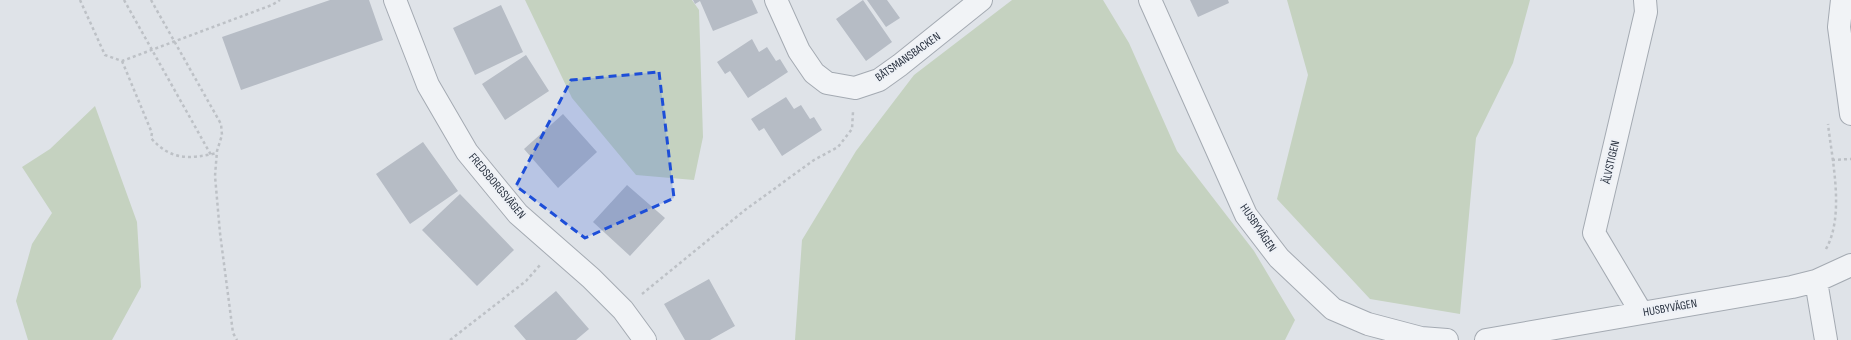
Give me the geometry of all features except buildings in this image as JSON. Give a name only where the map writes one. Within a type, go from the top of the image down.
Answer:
[{"type":"street","name":"FREDSBORGSVÄGEN","points":[[395,0],[428,85],[467,152],[518,214],[556,247],[623,310],[644,340]]},
{"type":"street","name":"BÅTSMANSBACKEN","points":[[776,0],[799,51],[814,72],[827,83],[855,88],[879,80],[981,0]]},
{"type":"street","name":"HUSBYVÄGEN","points":[[1150,0],[1246,215],[1279,258],[1333,309],[1365,332],[1447,340]]},
{"type":"street","name":"ÄLVSTIGEN","points":[[1641,312],[1594,233],[1646,12],[1645,0]]},
{"type":"street","points":[[1842,0],[1839,27],[1851,114]]},
{"type":"street","name":"HUSBYVÄGEN","points":[[1486,340],[1792,287],[1816,281],[1851,265]]},
{"type":"street","points":[[1816,281],[1826,340]]},
{"type":"path","points":[[80,0],[106,55],[122,61],[272,5],[280,0]]},
{"type":"path","points":[[124,0],[212,155]]},
{"type":"path","points":[[151,0],[220,124],[222,135],[217,153],[216,176],[220,233],[233,333],[237,340]]},
{"type":"path","points":[[122,61],[152,133],[151,138],[155,142],[175,156],[186,158],[217,153]]},
{"type":"path","points":[[623,310],[745,210],[814,160],[838,147],[852,129],[855,88]]},
{"type":"path","points":[[1823,252],[1833,231],[1836,211],[1828,123]]},
{"type":"path","points":[[1832,160],[1851,159]]},
{"type":"path","points":[[450,340],[526,281],[556,247]]},
{"type":"highlighted area","points":[[659,72],[674,198],[585,238],[516,186],[571,80]]},
{"type":"green space","points":[[525,0],[692,0],[699,10],[703,137],[694,180],[636,175],[572,98]]},
{"type":"green space","points":[[1012,0],[1103,0],[1129,43],[1177,151],[1254,251],[1295,320],[1285,340],[795,340],[802,240],[856,151],[914,75]]},
{"type":"green space","points":[[1287,0],[1530,0],[1513,63],[1476,138],[1460,314],[1370,299],[1277,199],[1308,75]]},
{"type":"green space","points":[[95,106],[137,222],[141,287],[112,340],[28,340],[16,301],[32,244],[52,213],[22,167],[50,149]]}]
